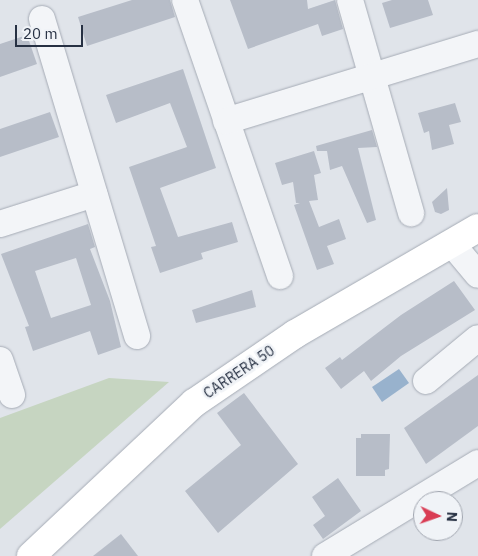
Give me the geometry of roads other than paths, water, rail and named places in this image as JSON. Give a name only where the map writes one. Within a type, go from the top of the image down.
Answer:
[{"type":"street","points":[[185,0],[280,276]]},
{"type":"street","points":[[350,0],[375,75],[412,213]]},
{"type":"street","points":[[42,19],[137,336]]},
{"type":"street","points":[[226,121],[478,44]]},
{"type":"street","points":[[0,224],[94,194]]},
{"type":"street","name":"CARRERA 50","points":[[30,556],[194,403],[295,334],[478,228]]},
{"type":"street","points":[[452,244],[478,275]]},
{"type":"street","points":[[426,381],[478,338]]},
{"type":"street","points":[[0,360],[12,395]]},
{"type":"street","points":[[325,556],[478,462]]},
{"type":"water","points":[[399,369],[409,383],[382,402],[372,387]]}]
